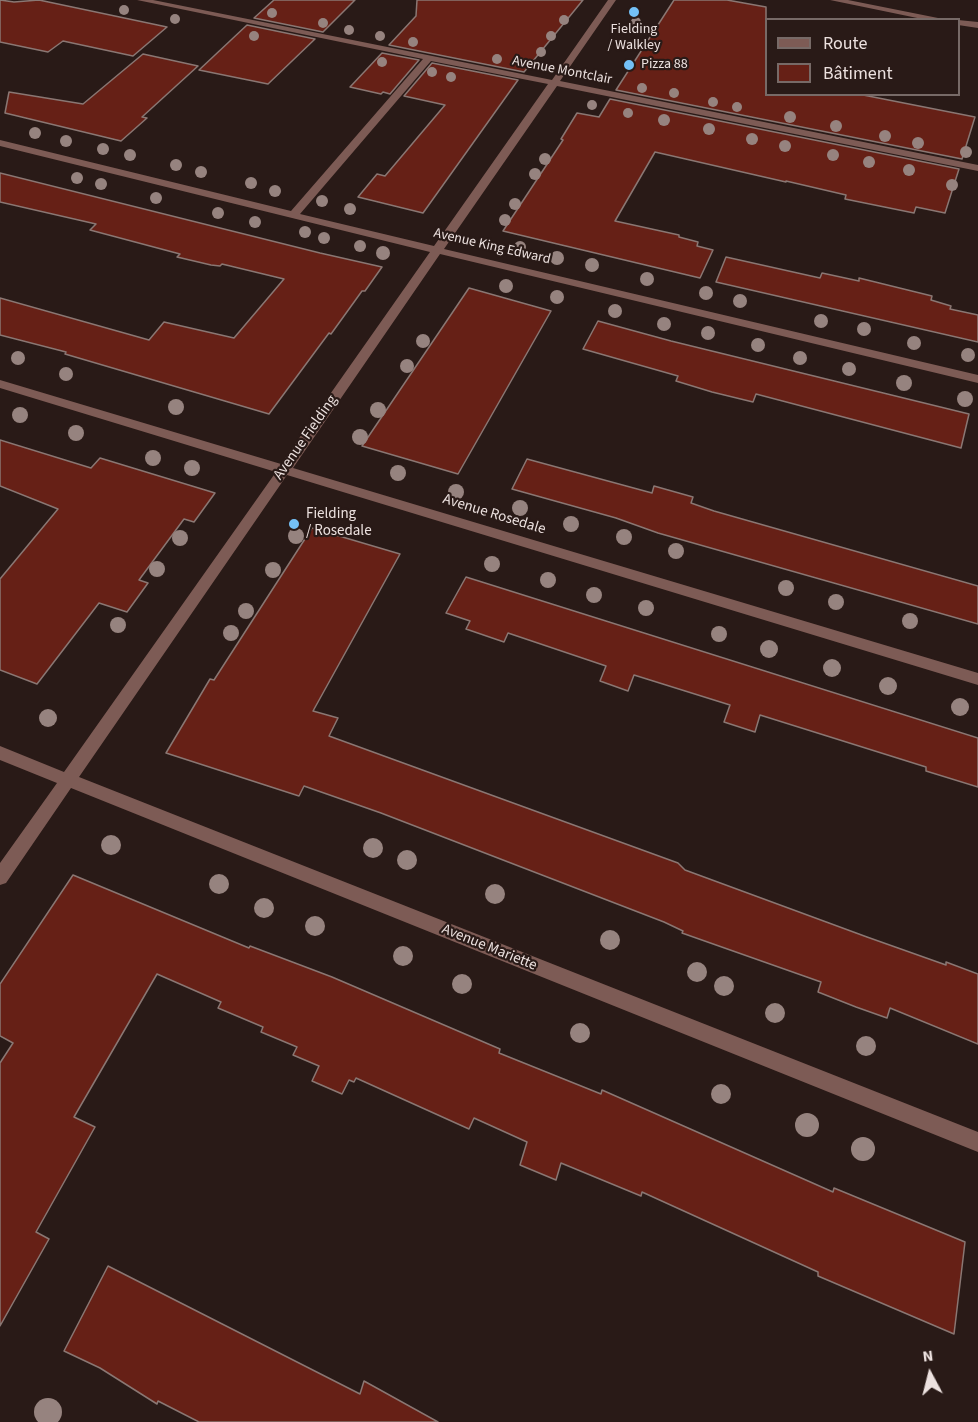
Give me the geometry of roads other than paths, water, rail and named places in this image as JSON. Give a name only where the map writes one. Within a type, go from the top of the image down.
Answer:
[{"type":"street","name":"Avenue Montclair","points":[[141,0],[978,168]]},
{"type":"street","name":"Avenue Fielding","points":[[0,877],[612,0]]},
{"type":"street","points":[[834,0],[933,18]]},
{"type":"street","points":[[960,22],[978,26]]},
{"type":"street","points":[[294,214],[429,58]]},
{"type":"street","name":"Avenue King Edward","points":[[0,143],[978,379]]},
{"type":"street","name":"Avenue Rosedale","points":[[0,384],[978,679]]},
{"type":"street","name":"Avenue Mariette","points":[[0,753],[978,1142]]},
{"type":"place","name":"Fielding / Walkley","points":[[634,12]]},
{"type":"place","name":"Pizza 88","points":[[629,65]]},
{"type":"place","name":"Fielding / Rosedale","points":[[294,524]]}]
